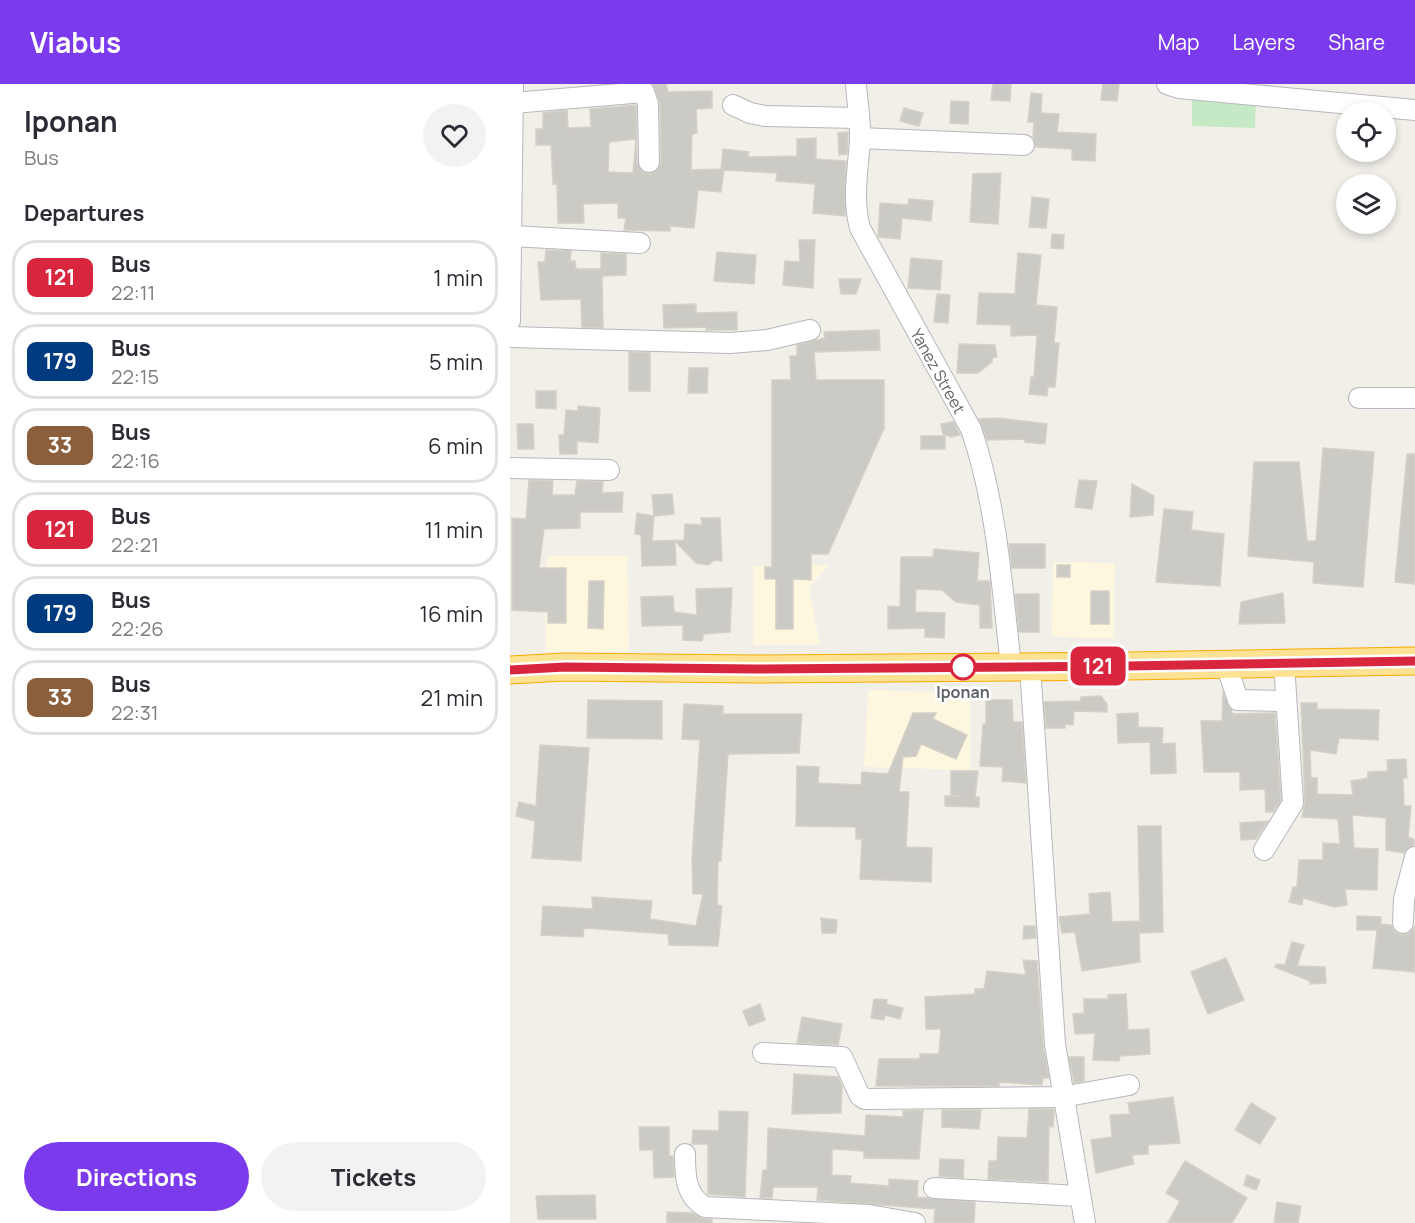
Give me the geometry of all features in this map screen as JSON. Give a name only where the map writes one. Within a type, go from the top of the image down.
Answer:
[{"type":"highway","points":[[510,670],[565,667],[755,669],[1415,661]]},
{"type":"street","name":"Yanez Street","points":[[855,84],[860,138],[855,202],[860,228],[971,429],[981,458],[1002,593],[1020,666],[1062,1097],[1085,1223]]},
{"type":"street","points":[[1167,84],[1179,88],[1415,111]]},
{"type":"street","points":[[510,321],[513,94],[644,92],[648,104],[650,162]]},
{"type":"street","points":[[734,105],[750,113],[765,116],[858,118]]},
{"type":"street","points":[[860,138],[1024,145]]},
{"type":"street","points":[[512,236],[640,243]]},
{"type":"street","points":[[510,338],[730,343],[767,340],[810,330]]},
{"type":"street","points":[[1359,398],[1415,398]]},
{"type":"street","points":[[510,468],[609,470]]},
{"type":"street","points":[[1264,850],[1293,803],[1284,663]]},
{"type":"street","points":[[1226,664],[1238,700],[1285,700]]},
{"type":"street","points":[[1403,922],[1408,875],[1415,857]]},
{"type":"street","points":[[763,1053],[842,1057],[860,1096],[865,1100],[1062,1097],[1129,1085]]},
{"type":"street","points":[[685,1154],[685,1178],[695,1201],[705,1206],[869,1215],[915,1223]]},
{"type":"street","points":[[934,1188],[1079,1196]]},
{"type":"shaded area","points":[[547,556],[627,556],[629,652],[545,652]]},
{"type":"shaded area","points":[[1053,562],[1115,563],[1114,638],[1052,637]]},
{"type":"shaded area","points":[[829,565],[809,588],[820,645],[753,645],[753,566]]},
{"type":"shaded area","points":[[868,690],[970,693],[970,770],[864,767]]},
{"type":"green space","points":[[1192,93],[1256,95],[1255,128],[1192,126]]},
{"type":"building","points":[[653,84],[666,84],[668,92],[712,91],[712,108],[696,109],[697,133],[692,134],[691,170],[721,169],[723,149],[749,152],[748,157],[797,156],[797,139],[816,138],[816,159],[846,161],[845,216],[813,213],[815,184],[776,181],[777,173],[724,170],[721,192],[698,190],[694,228],[670,226],[670,231],[624,230],[626,218],[618,218],[618,203],[583,204],[584,223],[558,223],[557,184],[553,184],[551,145],[536,145],[536,129],[543,129],[543,113],[567,110],[568,128],[591,127],[590,109],[636,105],[637,163],[643,172],[650,174],[659,168],[661,162],[660,103]],"holes":[[[636,139],[633,173],[608,172],[609,142]]]},
{"type":"building","points":[[993,84],[1011,84],[1010,101],[991,100]]},
{"type":"building","points":[[1103,84],[1119,84],[1117,101],[1101,100]]},
{"type":"building","points":[[1031,93],[1042,94],[1041,113],[1059,114],[1057,132],[1096,134],[1095,161],[1072,160],[1072,149],[1036,147],[1033,137],[1034,122],[1028,122]]},
{"type":"building","points":[[951,101],[969,102],[968,124],[950,123]]},
{"type":"building","points":[[904,108],[923,113],[919,126],[900,121]]},
{"type":"building","points":[[848,132],[847,154],[839,155],[838,133]]},
{"type":"building","points":[[1001,173],[998,224],[970,222],[973,174]]},
{"type":"building","points":[[1032,197],[1049,199],[1046,228],[1029,227]]},
{"type":"building","points":[[909,199],[933,201],[931,221],[902,218],[900,239],[878,237],[880,203],[908,205]]},
{"type":"building","points":[[1052,234],[1064,235],[1063,249],[1051,248]]},
{"type":"building","points":[[799,240],[815,240],[813,288],[783,285],[785,261],[800,262]]},
{"type":"building","points":[[546,250],[571,251],[570,261],[575,261],[576,269],[601,269],[601,253],[626,254],[626,275],[602,276],[603,328],[582,327],[581,299],[541,300],[538,262],[545,262]]},
{"type":"building","points":[[717,252],[756,255],[754,284],[714,281]]},
{"type":"building","points":[[1018,253],[1041,255],[1036,305],[1057,307],[1054,343],[1059,343],[1055,387],[1048,387],[1047,396],[1029,394],[1031,377],[1034,377],[1037,335],[1011,336],[1011,325],[977,324],[979,293],[1015,294]]},
{"type":"building","points":[[911,258],[942,261],[940,290],[908,288]]},
{"type":"building","points":[[839,279],[861,279],[856,294],[841,294]]},
{"type":"building","points":[[937,294],[950,295],[948,323],[934,322]]},
{"type":"building","points":[[696,304],[696,313],[737,312],[737,330],[706,330],[706,327],[664,328],[663,305]]},
{"type":"building","points":[[879,330],[880,350],[814,352],[816,380],[884,380],[884,428],[828,554],[811,554],[811,580],[793,579],[793,629],[776,629],[776,579],[765,579],[765,567],[772,567],[772,380],[791,380],[790,356],[797,356],[797,345],[825,338],[824,332]]},
{"type":"building","points":[[959,344],[995,345],[997,357],[992,358],[992,362],[978,373],[957,373]]},
{"type":"building","points":[[629,352],[650,353],[650,391],[629,391]]},
{"type":"building","points":[[689,368],[708,368],[707,393],[688,393]]},
{"type":"building","points":[[536,391],[556,391],[556,409],[536,408]]},
{"type":"building","points":[[578,406],[600,408],[598,443],[577,441],[577,454],[560,454],[559,435],[564,435],[566,410],[578,411]]},
{"type":"building","points":[[998,418],[1047,424],[1045,444],[1025,442],[1025,439],[987,440],[979,419]]},
{"type":"building","points":[[954,422],[960,435],[951,437],[943,434],[941,424]]},
{"type":"building","points":[[517,424],[533,424],[534,449],[518,449]]},
{"type":"building","points":[[921,436],[945,436],[945,449],[921,449]]},
{"type":"building","points":[[1323,448],[1374,452],[1363,587],[1313,583],[1314,562],[1248,556],[1254,462],[1299,462],[1307,541],[1316,541]]},
{"type":"building","points":[[1407,454],[1415,454],[1415,584],[1395,582]]},
{"type":"building","points":[[529,480],[553,481],[552,495],[575,495],[577,481],[603,482],[602,493],[623,492],[622,512],[580,512],[580,528],[544,529],[539,568],[566,568],[566,623],[548,623],[548,612],[512,610],[512,518],[526,519]]},
{"type":"building","points":[[1079,480],[1097,481],[1092,509],[1075,507]]},
{"type":"building","points":[[1132,484],[1154,496],[1153,515],[1130,517]]},
{"type":"building","points":[[672,494],[674,514],[654,516],[652,495]]},
{"type":"building","points":[[1164,509],[1193,512],[1191,530],[1224,534],[1220,586],[1156,582]]},
{"type":"building","points":[[637,513],[654,516],[652,541],[684,540],[685,524],[702,525],[701,518],[720,518],[722,561],[715,560],[708,565],[696,563],[675,541],[676,565],[642,566],[641,535],[635,534]]},
{"type":"building","points":[[1009,544],[1045,544],[1045,568],[1012,568]]},
{"type":"building","points":[[934,549],[979,553],[977,581],[990,581],[992,628],[980,628],[980,605],[956,602],[942,590],[916,589],[915,612],[945,613],[944,638],[925,637],[925,628],[888,629],[888,606],[900,607],[901,557],[933,557]]},
{"type":"building","points":[[1057,565],[1070,565],[1070,577],[1057,577]]},
{"type":"building","points":[[589,581],[604,581],[603,629],[588,628]]},
{"type":"building","points":[[732,588],[730,632],[704,634],[702,641],[683,640],[683,625],[642,626],[641,597],[673,596],[674,612],[697,615],[696,589]]},
{"type":"building","points":[[1091,591],[1109,591],[1109,624],[1091,624]]},
{"type":"building","points":[[1283,593],[1285,623],[1239,624],[1241,602]]},
{"type":"building","points":[[1015,594],[1039,594],[1039,632],[1019,632]]},
{"type":"building","points":[[1223,692],[1233,714],[1275,713],[1281,800],[1273,812],[1266,812],[1265,789],[1240,790],[1240,772],[1204,772],[1201,721],[1222,721]]},
{"type":"building","points":[[1101,696],[1107,704],[1107,712],[1074,711],[1073,725],[1065,724],[1065,728],[1046,728],[1044,702],[1081,701],[1081,697]]},
{"type":"building","points":[[588,700],[662,701],[662,739],[587,738]]},
{"type":"building","points":[[986,700],[1012,700],[1013,722],[1022,722],[1026,783],[1002,781],[1003,767],[980,766],[983,724],[986,724]]},
{"type":"building","points":[[1301,703],[1317,703],[1317,709],[1379,710],[1378,740],[1339,738],[1336,754],[1310,750],[1311,778],[1317,778],[1317,794],[1353,795],[1351,781],[1368,778],[1368,772],[1388,771],[1387,760],[1406,759],[1407,778],[1403,778],[1404,806],[1411,806],[1408,837],[1414,839],[1414,845],[1404,853],[1386,850],[1386,818],[1352,815],[1354,848],[1378,849],[1377,890],[1345,889],[1347,905],[1334,907],[1303,898],[1302,905],[1289,902],[1293,887],[1297,887],[1299,860],[1323,860],[1323,843],[1340,844],[1338,819],[1302,817],[1305,802]]},
{"type":"building","points":[[684,704],[723,706],[723,714],[802,714],[799,753],[728,754],[721,861],[718,861],[717,905],[722,906],[718,946],[669,945],[668,934],[584,928],[583,937],[541,935],[543,906],[593,909],[592,897],[652,901],[650,919],[696,926],[703,894],[693,894],[692,859],[700,740],[682,739]]},
{"type":"building","points":[[913,713],[936,713],[933,719],[967,735],[956,759],[921,744],[916,756],[903,757],[899,792],[909,792],[906,847],[932,848],[931,882],[860,879],[862,839],[856,839],[856,827],[796,826],[797,766],[819,767],[818,783],[861,785],[862,772],[888,774]]},
{"type":"building","points":[[1138,713],[1138,727],[1163,728],[1162,744],[1175,743],[1176,773],[1151,774],[1150,742],[1118,743],[1117,714]]},
{"type":"building","points":[[540,745],[589,748],[581,861],[532,858],[535,821],[516,816],[519,802],[536,806]]},
{"type":"building","points":[[951,771],[978,771],[975,797],[979,797],[979,807],[945,806],[945,796],[962,796],[951,795]]},
{"type":"building","points":[[1268,821],[1256,839],[1241,840],[1240,823]]},
{"type":"building","points":[[1138,826],[1161,826],[1163,932],[1139,933],[1140,962],[1082,971],[1075,932],[1062,933],[1059,917],[1090,914],[1089,894],[1110,892],[1112,922],[1140,921]]},
{"type":"building","points":[[1357,916],[1381,917],[1381,924],[1391,925],[1396,933],[1402,935],[1409,933],[1415,927],[1415,972],[1373,968],[1377,930],[1357,930]]},
{"type":"building","points":[[821,918],[837,920],[836,933],[822,933]]},
{"type":"building","points":[[1024,926],[1035,926],[1036,938],[1023,939]]},
{"type":"building","points":[[1292,942],[1304,945],[1297,966],[1325,967],[1326,983],[1310,984],[1310,981],[1275,967],[1276,964],[1285,965]]},
{"type":"building","points":[[1226,958],[1244,1000],[1208,1014],[1191,972]]},
{"type":"building","points":[[1023,960],[1037,961],[1043,1045],[1049,1078],[1043,1078],[1042,1085],[999,1082],[999,1086],[876,1086],[879,1059],[920,1059],[920,1054],[939,1054],[941,1029],[926,1029],[925,997],[975,994],[975,989],[984,989],[987,971],[1026,975]]},
{"type":"building","points":[[1126,994],[1128,1030],[1149,1029],[1150,1054],[1120,1056],[1119,1061],[1093,1060],[1095,1033],[1075,1034],[1073,1014],[1084,1013],[1084,999],[1108,999],[1108,995]]},
{"type":"building","points":[[874,999],[887,1000],[886,1004],[903,1008],[900,1019],[885,1015],[884,1020],[871,1018]]},
{"type":"building","points":[[760,1004],[765,1020],[749,1026],[743,1011]]},
{"type":"building","points":[[802,1017],[842,1024],[838,1045],[797,1043]]},
{"type":"building","points":[[1069,1057],[1084,1057],[1084,1081],[1074,1083]]},
{"type":"building","points":[[794,1074],[838,1077],[842,1086],[841,1113],[792,1114]]},
{"type":"building","points":[[1173,1097],[1180,1143],[1148,1145],[1148,1154],[1132,1155],[1134,1164],[1096,1173],[1091,1140],[1112,1137],[1110,1115],[1130,1114],[1128,1103]]},
{"type":"building","points":[[1251,1103],[1276,1118],[1260,1144],[1235,1130]]},
{"type":"building","points":[[1029,1109],[1054,1109],[1053,1127],[1049,1126],[1048,1182],[988,1179],[989,1161],[997,1161],[998,1137],[1027,1138]]},
{"type":"building","points":[[923,1110],[919,1159],[864,1158],[864,1151],[832,1149],[832,1175],[851,1176],[850,1183],[889,1186],[889,1179],[918,1181],[917,1197],[975,1202],[974,1223],[934,1223],[935,1209],[817,1200],[818,1187],[773,1187],[772,1198],[760,1198],[763,1170],[767,1170],[768,1128],[865,1136],[866,1115],[903,1117],[903,1111]]},
{"type":"building","points":[[942,1110],[981,1110],[979,1129],[942,1127]]},
{"type":"building","points":[[719,1111],[748,1112],[745,1197],[708,1194],[708,1144],[692,1144],[693,1130],[719,1131]]},
{"type":"building","points":[[639,1127],[669,1127],[669,1156],[673,1156],[674,1177],[654,1178],[653,1150],[640,1150]]},
{"type":"building","points":[[940,1159],[964,1160],[963,1178],[939,1176]]},
{"type":"building","points":[[1185,1161],[1247,1198],[1232,1223],[1168,1223],[1180,1201],[1166,1193]]},
{"type":"building","points":[[1247,1175],[1260,1180],[1256,1190],[1244,1185]]},
{"type":"building","points":[[595,1195],[596,1219],[538,1219],[536,1196]]},
{"type":"building","points":[[1277,1202],[1301,1206],[1298,1223],[1274,1223]]},
{"type":"building","points":[[667,1212],[692,1213],[704,1219],[712,1219],[712,1223],[667,1223]]},
{"type":"bus line","name":"121","points":[[510,670],[565,667],[882,669],[1415,661]]},
{"type":"place","name":"Iponan","points":[[963,667]]}]
